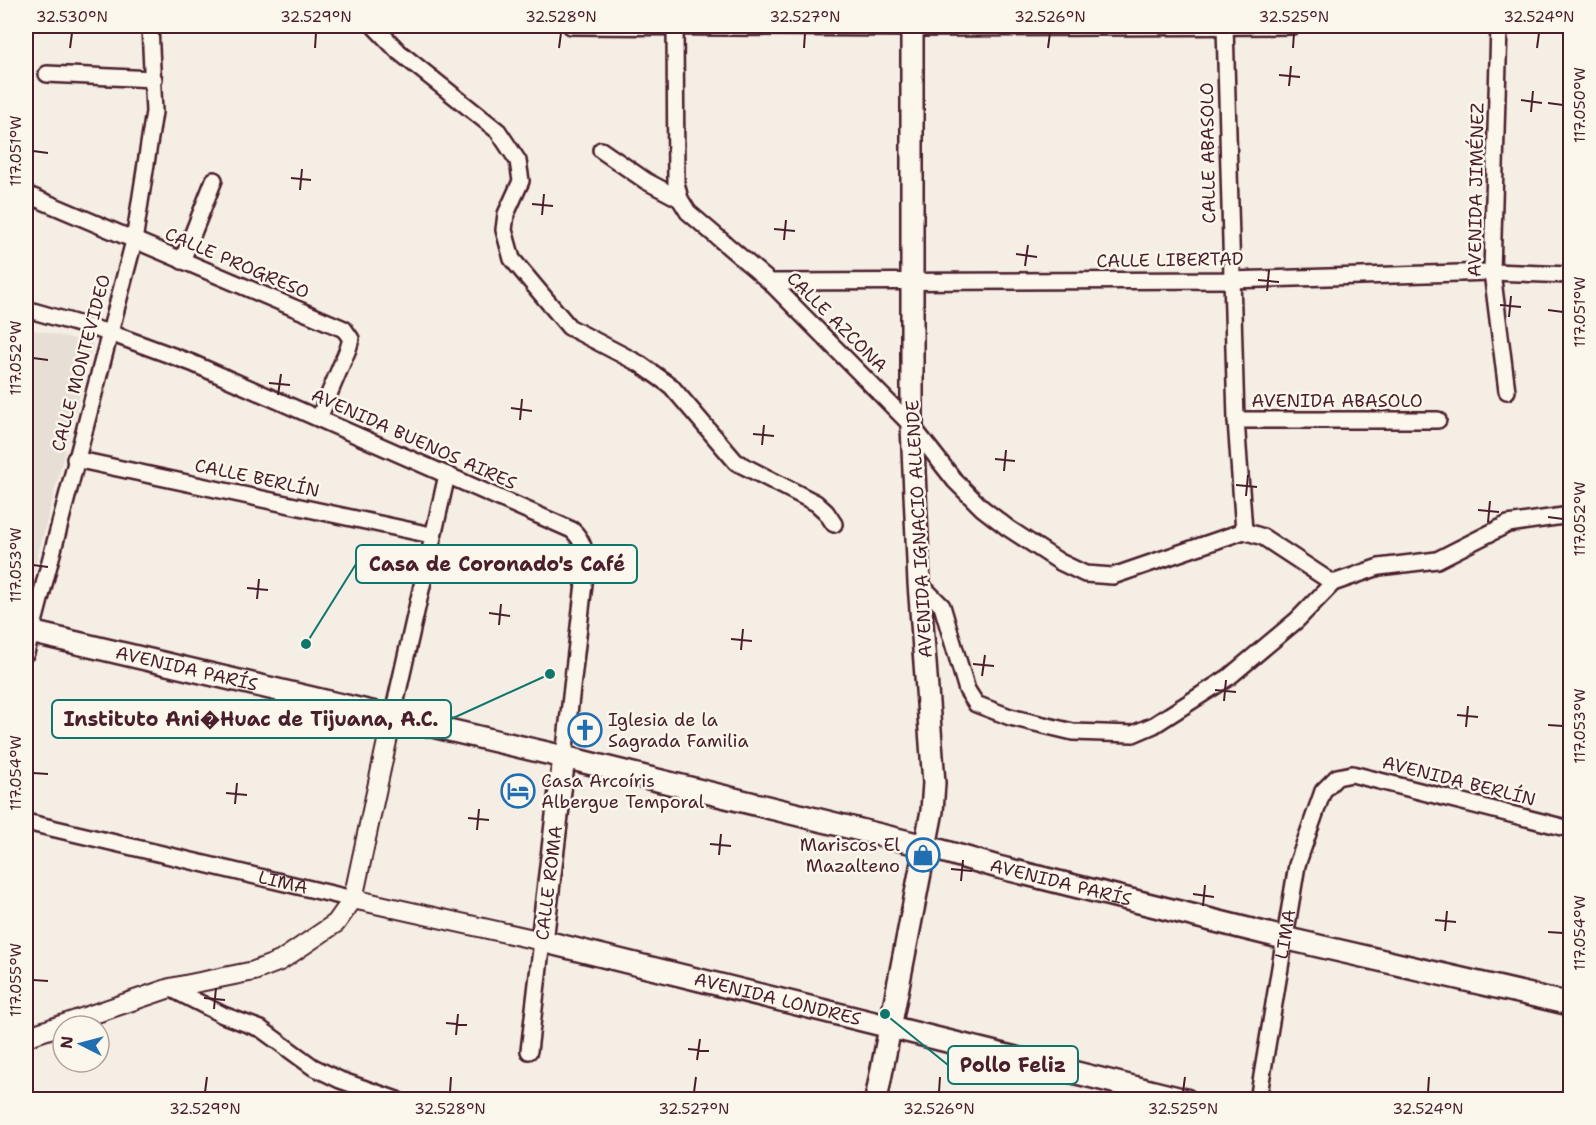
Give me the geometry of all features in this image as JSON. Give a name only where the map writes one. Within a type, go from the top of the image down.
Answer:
[{"type":"main road","name":"AVENIDA IGNACIO ALLENDE","points":[[876,1100],[925,846],[934,783],[919,583],[912,426],[912,27]]},
{"type":"main road","name":"AVENIDA PARÍS","points":[[28,631],[564,757],[1284,938],[1570,1004]]},
{"type":"main road","name":"CALLE ROMA","points":[[542,941],[564,757]]},
{"type":"main road","name":"AVENIDA LONDRES","points":[[542,941],[1186,1100]]},
{"type":"street","name":"CALLE MONTEVIDEO","points":[[26,653],[28,631],[111,333],[134,241],[152,140],[154,79],[150,26]]},
{"type":"street","points":[[374,26],[399,52],[498,130],[518,161],[521,181],[506,214],[504,230],[512,259],[569,327],[640,364],[671,386],[736,462],[816,503],[834,524]]},
{"type":"street","points":[[571,26],[1293,26]]},
{"type":"street","name":"CALLE ABASOLO","points":[[1225,26],[1230,280]]},
{"type":"street","name":"AVENIDA JIMÉNEZ","points":[[1499,26],[1492,272],[1507,391]]},
{"type":"street","points":[[675,27],[676,183],[680,199]]},
{"type":"street","points":[[47,74],[154,79]]},
{"type":"street","points":[[601,150],[646,181],[680,199]]},
{"type":"street","points":[[182,261],[214,180]]},
{"type":"street","name":"CALLE PROGRESO","points":[[26,194],[344,329],[349,334],[348,349],[319,418]]},
{"type":"street","name":"CALLE AZCONA","points":[[680,199],[688,212],[770,282],[912,426],[955,482],[982,508],[1060,562],[1085,574],[1113,576],[1244,531]]},
{"type":"street","name":"CALLE LIBERTAD","points":[[770,282],[1230,280],[1492,272],[1570,275]]},
{"type":"street","name":"AVENIDA ABASOLO","points":[[1230,280],[1236,420],[1244,531]]},
{"type":"street","name":"AVENIDA BUENOS AIRES","points":[[26,309],[111,333],[192,363],[572,530],[580,537]]},
{"type":"street","name":"AVENIDA ABASOLO","points":[[1236,420],[1438,420]]},
{"type":"street","name":"CALLE BERLÍN","points":[[75,459],[431,535]]},
{"type":"street","points":[[26,1037],[170,988],[254,971],[280,961],[336,923],[353,899],[416,618],[431,535],[447,475]]},
{"type":"street","points":[[919,583],[942,606],[948,618],[967,690],[976,704],[1010,717],[1072,732],[1133,734],[1154,725],[1229,677],[1297,620],[1333,583],[1379,567],[1437,560],[1508,524],[1570,515]]},
{"type":"street","points":[[1244,531],[1263,537],[1333,583]]},
{"type":"street","name":"CALLE ROMA","points":[[564,757],[586,566],[585,552],[580,537]]},
{"type":"street","name":"AVENIDA BERLÍN","points":[[1337,777],[1352,774],[1570,829]]},
{"type":"street","name":"LIMA","points":[[1258,1100],[1297,865],[1323,791],[1337,777]]},
{"type":"street","name":"LIMA","points":[[26,822],[542,941]]},
{"type":"street","name":"CALLE ROMA","points":[[529,1051],[542,941]]},
{"type":"street","points":[[170,988],[223,1015],[261,1029],[313,1066],[340,1080],[397,1100]]},
{"type":"shaded area","points":[[26,328],[93,343],[26,601]]},
{"type":"place","name":"Casa de Coronado's Café","points":[[306,644]]},
{"type":"place","name":"Instituto Ani�Huac de Tijuana, A.C.","points":[[550,674]]},
{"type":"place","name":"Iglesia de la Sagrada Familia","points":[[585,730]]},
{"type":"place","name":"Casa Arcoíris Albergue Temporal","points":[[518,791]]},
{"type":"place","name":"Mariscos El Mazalteno","points":[[923,855]]},
{"type":"place","name":"Pollo Feliz","points":[[885,1014]]}]
